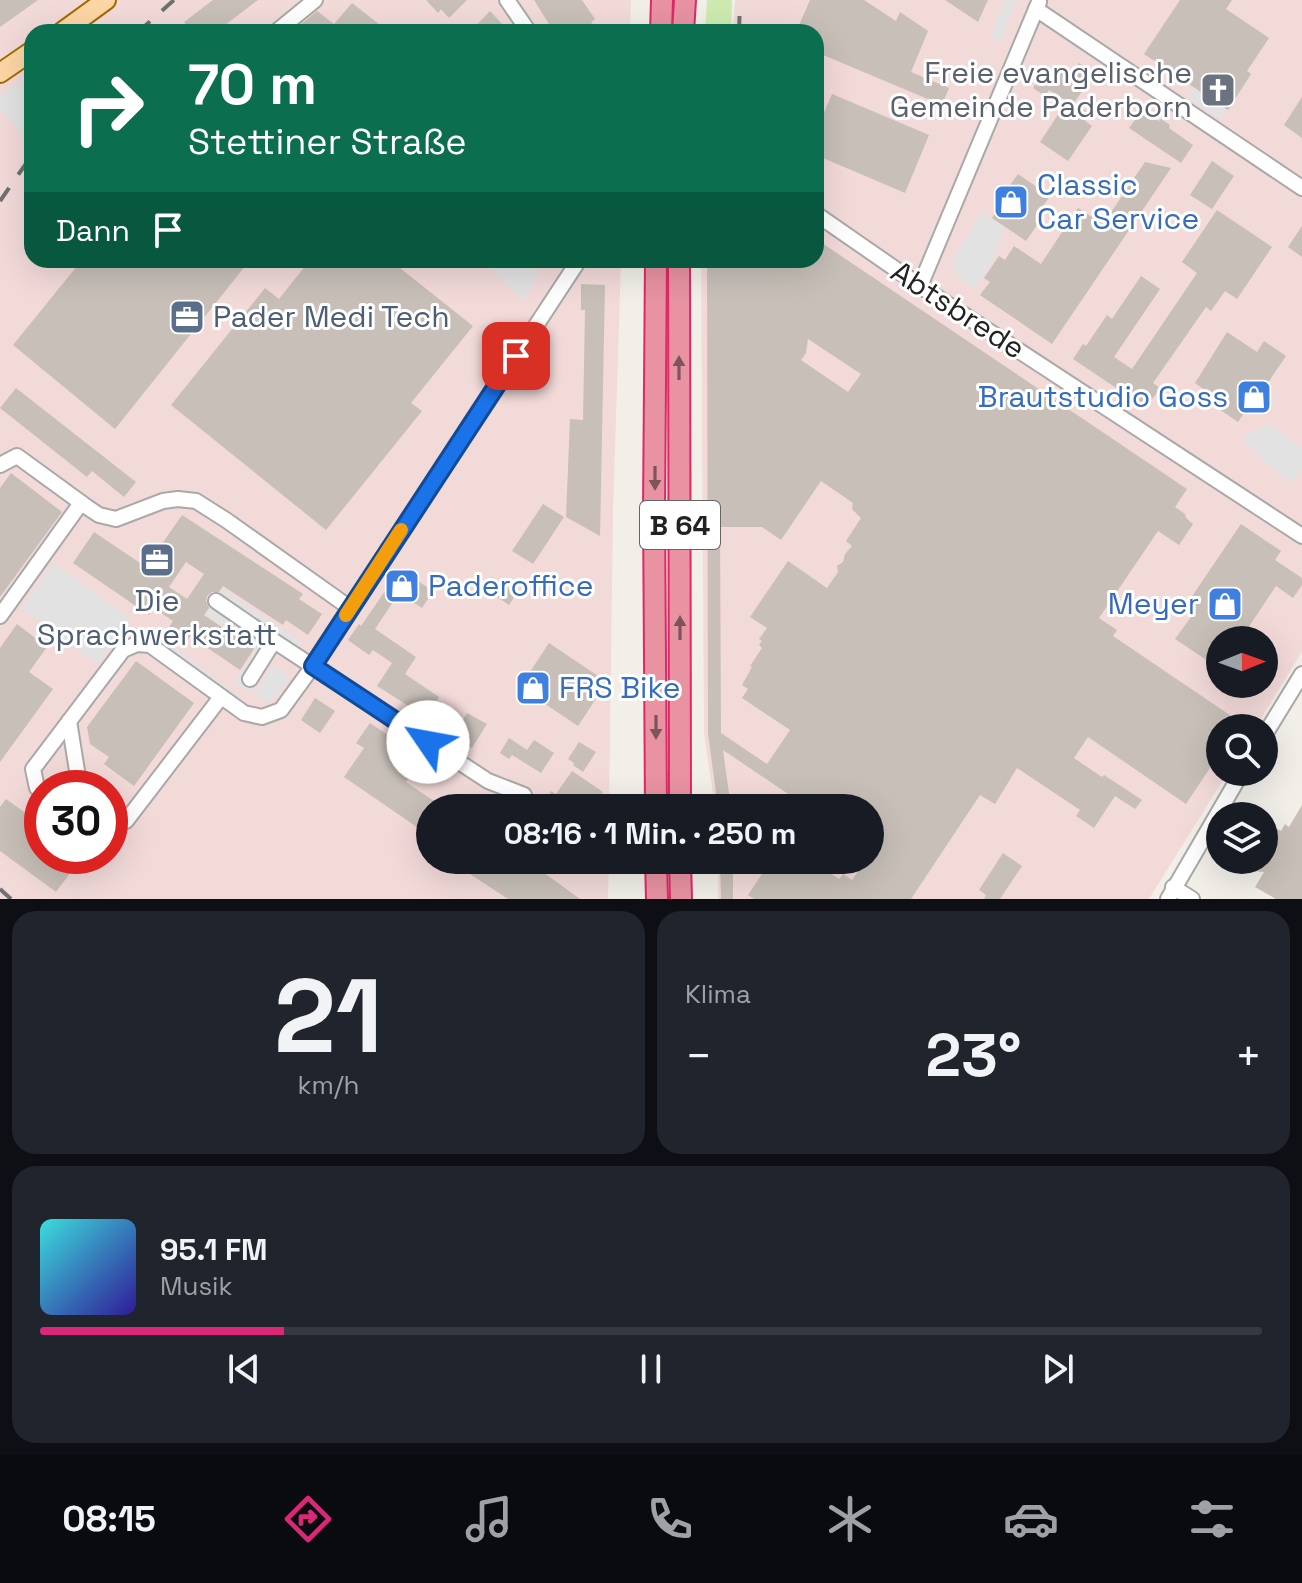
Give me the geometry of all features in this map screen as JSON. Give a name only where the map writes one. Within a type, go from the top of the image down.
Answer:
[{"type":"highway","points":[[661,24],[662,0]]},
{"type":"highway","points":[[684,24],[685,0]]},
{"type":"highway","name":"B 64","points":[[656,268],[656,794]]},
{"type":"highway","name":"B 64","points":[[679,268],[680,794]]},
{"type":"highway","points":[[656,874],[657,899]]},
{"type":"highway","points":[[680,874],[681,899]]},
{"type":"main road","points":[[74,24],[106,0]]},
{"type":"main road","points":[[0,73],[24,56]]},
{"type":"street","points":[[286,24],[315,0]]},
{"type":"street","points":[[507,0],[524,24]]},
{"type":"street","points":[[920,286],[1038,4],[1302,188]]},
{"type":"street","name":"Abtsbrede","points":[[824,220],[920,286],[1302,536]]},
{"type":"street","points":[[33,770],[123,650],[137,644],[150,645],[244,713],[262,717],[281,710],[574,268]]},
{"type":"street","points":[[0,465],[17,456],[99,515],[116,519],[163,501],[196,501],[350,608]]},
{"type":"street","points":[[0,616],[81,503]]},
{"type":"street","points":[[216,601],[488,781],[521,794]]},
{"type":"street","points":[[250,679],[274,641]]},
{"type":"street","points":[[1277,714],[1302,674]]},
{"type":"street","points":[[128,818],[221,697]]},
{"type":"street","points":[[69,721],[77,770]]},
{"type":"street","points":[[1192,899],[1170,893],[1234,786]]},
{"type":"shaded area","points":[[0,0],[631,0],[630,24],[24,24],[24,268],[621,268],[609,794],[416,794],[416,874],[609,874],[608,899],[0,899]]},
{"type":"shaded area","points":[[735,0],[1302,0],[1302,652],[1278,691],[1278,626],[1206,626],[1206,698],[1274,698],[1264,714],[1206,714],[1206,786],[1219,786],[1209,802],[1206,802],[1206,807],[1149,899],[718,899],[718,874],[884,874],[884,794],[713,794],[704,733],[701,268],[824,268],[824,24],[734,24]]},
{"type":"shaded area","points":[[1005,0],[1017,0],[1000,42],[990,37]]},
{"type":"shaded area","points":[[24,79],[24,136],[0,108],[0,96]]},
{"type":"shaded area","points":[[1193,88],[1227,110],[1221,120],[1187,98]]},
{"type":"shaded area","points":[[982,212],[1005,227],[995,258],[975,289],[955,275],[953,259]]},
{"type":"shaded area","points":[[489,268],[533,268],[540,274],[523,300]]},
{"type":"shaded area","points":[[1269,424],[1302,448],[1302,469],[1293,483],[1265,463],[1242,436]]},
{"type":"shaded area","points":[[54,563],[131,619],[98,664],[21,608]]},
{"type":"shaded area","points":[[222,589],[302,642],[296,652],[283,644],[251,693],[234,682],[257,647],[205,614]]},
{"type":"shaded area","points":[[165,640],[243,699],[240,703],[162,644]]},
{"type":"shaded area","points":[[273,665],[290,676],[269,703],[255,694]]},
{"type":"green space","points":[[707,0],[732,0],[731,24],[706,24]]},
{"type":"building","points":[[0,0],[38,0],[0,27]]},
{"type":"building","points":[[213,0],[258,0],[226,24],[184,22]]},
{"type":"building","points":[[426,0],[467,0],[449,18],[441,9],[438,13]]},
{"type":"building","points":[[534,0],[582,0],[595,19],[593,24],[549,24]]},
{"type":"building","points":[[810,0],[864,0],[896,21],[900,12],[928,31],[911,72],[949,88],[942,105],[824,55],[824,24],[800,24]]},
{"type":"building","points":[[945,0],[988,0],[978,22]]},
{"type":"building","points":[[1180,0],[1232,0],[1226,9],[1269,38],[1247,71],[1251,74],[1228,110],[1144,54]]},
{"type":"building","points":[[352,3],[379,24],[334,24]]},
{"type":"building","points":[[317,11],[334,24],[302,24]]},
{"type":"building","points":[[490,11],[502,24],[478,24]]},
{"type":"building","points":[[1079,63],[1094,74],[1074,103],[1090,114],[1085,121],[1092,126],[1068,161],[1040,142],[1067,101],[1049,90],[1045,96],[1033,88],[1040,78],[1052,85],[1062,70],[1070,76]]},
{"type":"building","points":[[832,94],[929,135],[905,193],[824,158],[824,112]]},
{"type":"building","points":[[1302,97],[1302,138],[1284,125]]},
{"type":"building","points":[[1142,110],[1170,125],[1169,128],[1193,145],[1181,163],[1129,128]]},
{"type":"building","points":[[1212,161],[1234,176],[1212,209],[1190,195]]},
{"type":"building","points":[[1145,162],[1171,168],[1052,344],[980,295],[990,282],[984,278],[999,256],[1005,260],[1014,246],[1041,264],[1078,208],[1103,224]]},
{"type":"building","points":[[1018,174],[1050,196],[1037,215],[1042,218],[1026,241],[992,218]]},
{"type":"building","points":[[1217,210],[1272,247],[1237,299],[1225,291],[1211,311],[1206,307],[1153,383],[1160,388],[1146,408],[1073,359],[1107,315],[1112,319],[1141,276],[1160,289],[1114,357],[1132,369],[1197,273],[1182,262]]},
{"type":"building","points":[[1302,226],[1302,257],[1288,247]]},
{"type":"building","points":[[824,244],[1187,489],[1175,507],[1193,524],[1179,545],[1158,531],[1099,618],[1117,630],[1113,636],[1228,714],[1206,714],[1206,774],[1186,804],[1088,737],[1074,758],[1142,800],[1135,809],[1115,796],[1094,828],[1076,816],[1080,810],[1017,768],[995,804],[980,795],[911,899],[754,899],[748,895],[762,874],[832,874],[839,879],[843,874],[852,880],[856,874],[884,874],[884,794],[788,794],[723,750],[729,794],[716,794],[708,733],[707,268],[824,268]],"holes":[[[808,339],[861,374],[848,392],[801,360],[806,353]],[[821,481],[853,503],[852,509],[861,518],[846,541],[852,546],[837,566],[838,572],[827,588],[788,561],[750,617],[767,628],[759,639],[762,648],[742,685],[748,689],[742,698],[790,730],[767,764],[721,733],[720,527],[762,527],[781,540]]]},
{"type":"building","points":[[76,268],[244,268],[115,429],[13,345]]},
{"type":"building","points":[[304,268],[400,268],[473,326],[411,403],[422,411],[326,530],[171,405],[265,288],[279,299]]},
{"type":"building","points":[[581,284],[605,285],[600,536],[566,517],[570,419],[583,420],[585,310],[581,310]]},
{"type":"building","points":[[1227,332],[1257,352],[1264,341],[1286,356],[1238,422],[1219,409],[1223,403],[1195,383]]},
{"type":"building","points":[[16,388],[136,482],[124,497],[92,471],[87,477],[0,408]]},
{"type":"building","points":[[11,473],[62,512],[0,597],[0,488]]},
{"type":"building","points":[[543,504],[564,517],[533,564],[512,551]]},
{"type":"building","points":[[182,515],[303,594],[299,599],[322,614],[308,635],[286,620],[283,625],[223,586],[219,592],[212,592],[207,596],[209,608],[204,615],[254,649],[240,670],[190,636],[187,642],[168,629],[173,621],[154,608],[149,615],[73,563],[94,532],[146,567]],"holes":[[[186,562],[204,574],[187,599],[169,587]]]},
{"type":"building","name":"Meyer","points":[[1241,524],[1281,551],[1275,560],[1302,578],[1302,585],[1293,598],[1276,586],[1249,626],[1206,626],[1206,660],[1175,639],[1191,617],[1182,611]]},
{"type":"building","points":[[400,569],[433,591],[422,608],[399,593],[375,629],[416,657],[405,674],[439,697],[426,717],[377,686],[392,663],[373,650],[369,655],[348,640]]},
{"type":"building","points":[[492,577],[516,594],[509,605],[484,588]]},
{"type":"building","points":[[17,624],[47,647],[29,672],[53,689],[0,762],[0,648]]},
{"type":"building","points":[[549,643],[607,682],[578,726],[520,687]]},
{"type":"building","points":[[136,661],[194,703],[134,786],[128,782],[128,770],[112,770],[104,764],[109,757],[90,744],[87,727]]},
{"type":"building","points":[[315,698],[335,711],[320,733],[301,720]]},
{"type":"building","points":[[467,713],[487,724],[472,748],[453,736]]},
{"type":"building","points":[[370,723],[422,758],[406,782],[424,794],[416,794],[416,826],[344,777],[364,748],[356,743]]},
{"type":"building","points":[[509,738],[527,750],[534,740],[554,753],[541,773],[512,755],[509,759],[500,753]]},
{"type":"building","points":[[579,742],[596,752],[583,772],[568,759]]},
{"type":"building","points":[[572,771],[603,792],[602,794],[556,794]]},
{"type":"building","points":[[6,799],[24,812],[24,869],[0,851],[0,807]]},
{"type":"building","points":[[1302,805],[1302,899],[1276,899],[1255,887],[1263,874],[1278,874],[1278,829],[1281,831],[1285,824],[1289,827]]},
{"type":"building","points":[[1003,853],[1022,866],[1000,899],[984,899],[986,895],[979,890]]},
{"type":"building","points":[[31,874],[70,874],[56,892]]},
{"type":"building","points":[[470,874],[546,874],[580,899],[508,899]]},
{"type":"building","points":[[720,874],[733,874],[733,899],[721,899]]},
{"type":"railway","points":[[147,24],[174,0]]},
{"type":"railway","points":[[739,24],[740,0]]},
{"type":"railway","points":[[0,201],[24,166]]},
{"type":"railway","points":[[0,889],[11,899]]},
{"type":"slow traffic","points":[[346,615],[401,530]]},
{"type":"place","name":"Freie evangelische Gemeinde Paderborn","points":[[1218,90]]},
{"type":"place","name":"Classic Car Service","points":[[1011,202]]},
{"type":"place","name":"Pader Medi Tech","points":[[187,317]]},
{"type":"place","name":"Brautstudio Goss","points":[[1254,397]]},
{"type":"place","name":"Die Sprachwerkstatt","points":[[157,560]]},
{"type":"place","name":"Paderoffice","points":[[402,586]]},
{"type":"place","name":"Meyer","points":[[1225,604]]},
{"type":"place","name":"FRS Bike","points":[[533,688]]},
{"type":"route","points":[[428,742],[313,666],[516,356]]}]
